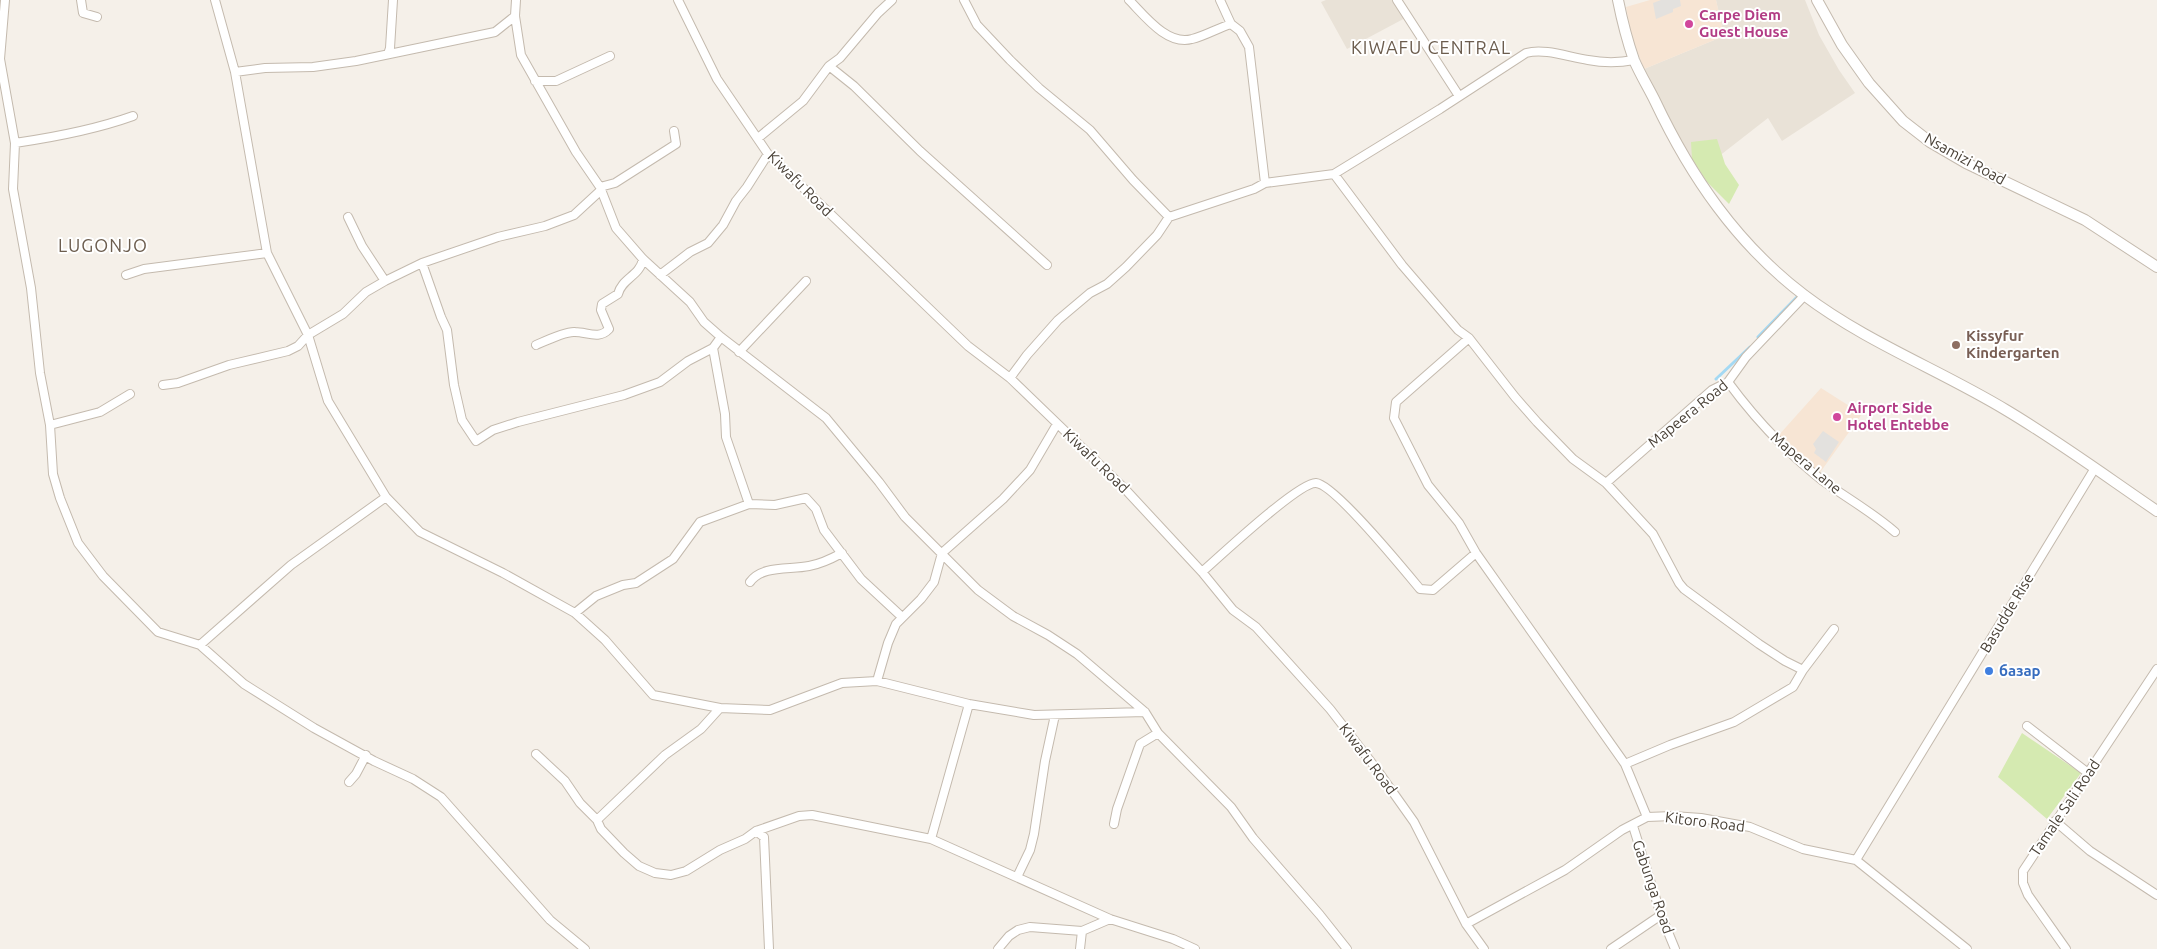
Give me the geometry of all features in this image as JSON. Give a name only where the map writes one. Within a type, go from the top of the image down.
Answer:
[{"type":"street","points":[[5,0],[0,59],[15,144],[13,189],[31,288],[40,373],[50,425],[53,474],[60,498],[78,543],[103,576],[158,632],[200,645],[244,684],[314,728],[366,756],[413,778],[441,797],[550,920],[585,949]]},
{"type":"street","points":[[81,0],[84,13],[97,18]]},
{"type":"street","points":[[215,0],[235,72],[267,253],[308,336],[328,401],[386,497],[420,532],[503,573],[575,613],[605,640],[652,695],[720,708],[770,710],[842,683],[877,681],[969,704],[1034,715],[1144,712]]},
{"type":"street","points":[[388,54],[393,0]]},
{"type":"street","points":[[516,0],[515,16],[520,55],[576,152],[600,189],[616,228],[643,259],[690,302],[704,322],[721,337],[826,418],[879,482],[905,517],[978,590],[1014,616],[1077,654],[1144,712],[1158,733],[1231,807],[1253,838],[1320,915],[1346,949]]},
{"type":"street","name":"Kiwafu Road","points":[[678,0],[716,79],[768,154],[968,346],[1010,378],[1124,488],[1202,572],[1233,610],[1256,627],[1330,709],[1375,767],[1414,822],[1466,924],[1484,949]]},
{"type":"street","points":[[758,138],[803,101],[829,66],[840,58],[878,13],[892,0]]},
{"type":"street","points":[[964,0],[977,25],[1010,60],[1039,88],[1055,99],[1090,130],[1133,180],[1170,217]]},
{"type":"street","points":[[1129,0],[1168,36],[1182,40],[1190,40],[1231,24]]},
{"type":"street","points":[[1220,0],[1231,24],[1240,31],[1249,47],[1265,183]]},
{"type":"street","points":[[1397,0],[1459,96]]},
{"type":"street","points":[[1618,0],[1634,60],[1668,132],[1707,194],[1737,233],[1766,263],[1805,296],[1881,342],[2007,410],[2157,511]]},
{"type":"street","name":"Nsamizi Road","points":[[1817,0],[1842,45],[1869,83],[1903,121],[1930,142],[1966,163],[2086,220],[2157,267]]},
{"type":"street","points":[[235,72],[265,68],[313,67],[356,61],[495,32],[515,16]]},
{"type":"street","points":[[1010,378],[1027,355],[1058,320],[1090,293],[1107,284],[1126,267],[1157,235],[1170,217],[1254,189],[1265,183],[1334,174],[1521,56],[1533,51],[1609,63],[1634,60]]},
{"type":"street","points":[[535,81],[556,81],[610,56]]},
{"type":"street","points":[[829,66],[854,86],[920,151],[1047,265]]},
{"type":"street","points":[[15,144],[72,135],[133,116]]},
{"type":"street","points":[[163,385],[178,383],[229,365],[288,351],[343,314],[366,292],[422,263],[498,237],[545,226],[574,215],[600,189],[615,182],[676,144],[674,131]]},
{"type":"street","points":[[660,275],[690,252],[708,243],[723,225],[736,201],[768,154]]},
{"type":"street","points":[[1334,174],[1402,265],[1458,330],[1469,338],[1515,398],[1573,459],[1606,483],[1653,534],[1684,589],[1759,644],[1803,670]]},
{"type":"street","points":[[348,217],[362,246],[385,282]]},
{"type":"street","points":[[126,275],[144,268],[267,253]]},
{"type":"street","points":[[536,345],[574,331],[594,335],[606,332],[609,329],[601,310],[602,304],[618,294],[620,285],[641,267],[643,259]]},
{"type":"street","points":[[422,263],[447,330],[454,385],[462,420],[476,441],[493,430],[624,395],[660,382],[688,361],[713,348],[721,337]]},
{"type":"street","points":[[739,352],[806,281]]},
{"type":"street","name":"Mapeera Road","points":[[1606,483],[1712,390],[1728,382],[1746,357],[1805,296]]},
{"type":"street","points":[[1469,338],[1396,402],[1394,418],[1428,485],[1458,522],[1476,553],[1625,764],[1647,816]]},
{"type":"street","points":[[713,348],[726,437],[749,504]]},
{"type":"street","name":"Mapera Lane","points":[[1728,382],[1750,412],[1793,455],[1824,481],[1877,517],[1895,532]]},
{"type":"street","points":[[50,425],[100,412],[130,394]]},
{"type":"street","points":[[877,681],[888,643],[896,624],[921,599],[934,582],[942,553],[1003,498],[1030,470],[1057,424]]},
{"type":"street","name":"Basudde Rise","points":[[1856,860],[2095,468]]},
{"type":"street","points":[[1202,572],[1296,492],[1308,484],[1316,483],[1325,486],[1343,502],[1420,589],[1433,590],[1476,553]]},
{"type":"street","points":[[200,645],[292,566],[386,497]]},
{"type":"street","points":[[575,613],[596,596],[623,585],[636,583],[673,559],[700,522],[749,504],[775,505],[806,498],[816,509],[824,530],[861,579],[902,617]]},
{"type":"street","points":[[750,582],[763,571],[810,566],[827,561],[842,553]]},
{"type":"street","points":[[1625,764],[1670,745],[1734,722],[1793,687],[1803,670],[1834,629]]},
{"type":"street","name":"Tamale Sali Road","points":[[2065,949],[2028,895],[2023,882],[2023,871],[2157,670]]},
{"type":"street","points":[[930,839],[969,704]]},
{"type":"street","points":[[597,820],[665,755],[700,729],[720,708]]},
{"type":"street","points":[[1017,877],[1034,834],[1054,715]]},
{"type":"street","points":[[2027,726],[2088,773]]},
{"type":"street","points":[[1114,824],[1117,809],[1140,744],[1158,733]]},
{"type":"street","points":[[536,754],[565,781],[580,803],[597,820],[601,830],[639,866],[655,873],[671,875],[686,871],[720,850],[756,832],[799,816],[812,815],[930,839],[1110,919],[1173,939],[1194,949]]},
{"type":"street","points":[[348,782],[356,774],[366,756]]},
{"type":"street","name":"Kitoro Road","points":[[1466,924],[1565,870],[1622,830],[1633,826],[1647,816],[1673,816],[1701,818],[1750,827],[1803,849],[1856,860],[1967,949]]},
{"type":"street","points":[[2055,821],[2090,851],[2157,895]]},
{"type":"street","name":"Gabunga Road","points":[[1633,826],[1661,915],[1675,949]]},
{"type":"street","points":[[756,832],[764,837],[769,949]]},
{"type":"street","points":[[1611,949],[1661,915]]},
{"type":"street","points":[[998,949],[1009,936],[1024,928],[1055,928],[1082,931],[1110,919]]},
{"type":"street","points":[[1080,949],[1082,931]]},
{"type":"shaded area","points":[[1326,0],[1398,0],[1409,16],[1347,49],[1321,2]]},
{"type":"shaded area","points":[[1650,0],[1716,0],[1724,36],[1644,69],[1632,38],[1626,7]]},
{"type":"shaded area","points":[[1661,0],[1680,0],[1681,6],[1673,9],[1673,12],[1656,19],[1653,3]]},
{"type":"shaded area","points":[[1716,0],[1805,0],[1819,35],[1855,93],[1782,141],[1768,118],[1700,171],[1682,142],[1644,69],[1724,36]]},
{"type":"shaded area","points":[[1821,388],[1862,414],[1819,474],[1778,436]]},
{"type":"shaded area","points":[[1823,431],[1839,442],[1826,462],[1814,453],[1816,449],[1813,444]]},
{"type":"green space","points":[[1717,139],[1725,164],[1739,185],[1729,204],[1707,182],[1692,159],[1691,142]]},
{"type":"green space","points":[[2022,733],[2081,773],[2047,819],[1998,777]]},
{"type":"waterway","points":[[1758,337],[1797,297]]},
{"type":"waterway","points":[[1716,379],[1750,347]]},
{"type":"place","name":"Carpe Diem Guest House","points":[[1689,24]]},
{"type":"place","name":"Kissyfur Kindergarten","points":[[1956,345]]},
{"type":"place","name":"Airport Side Hotel Entebbe","points":[[1837,417]]},
{"type":"place","name":"базар","points":[[1989,671]]},
{"type":"district","name":"KIWAFU CENTRAL","points":[[1431,48]]},
{"type":"district","name":"LUGONJO","points":[[103,246]]}]
